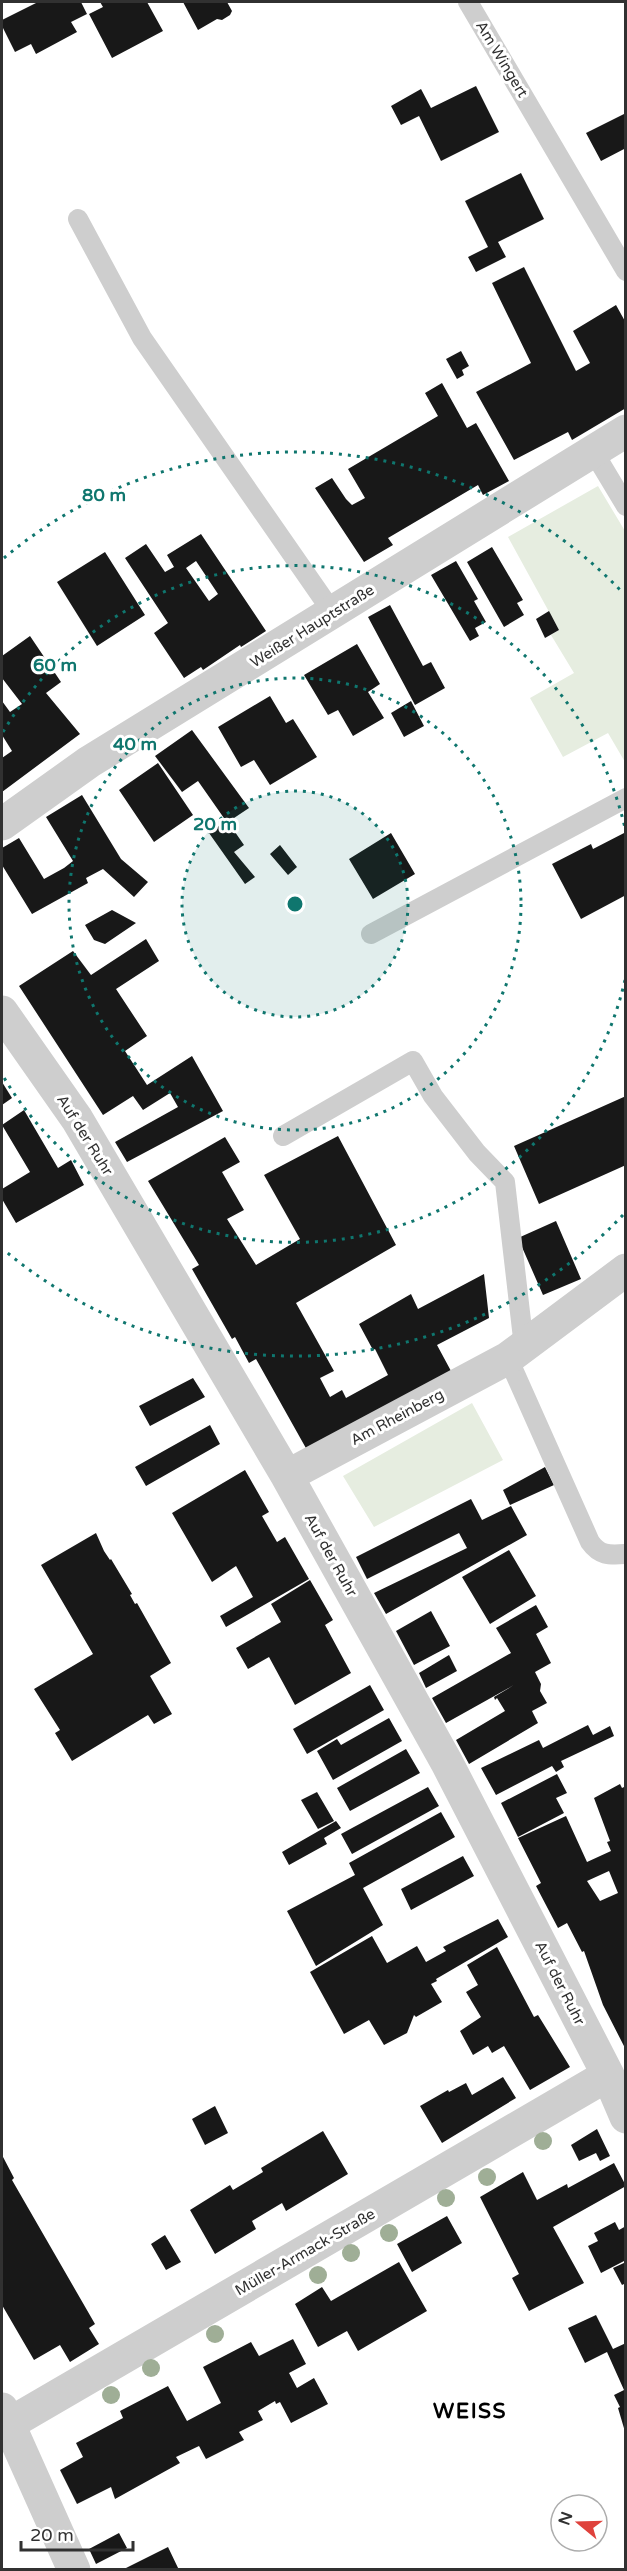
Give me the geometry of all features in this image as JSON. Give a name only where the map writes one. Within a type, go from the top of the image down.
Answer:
[{"type":"street","name":"Weißer Hauptstraße","points":[[2,824],[89,762],[626,431]]},
{"type":"street","name":"Auf der Ruhr","points":[[2,1012],[77,1119],[287,1476],[447,1763],[608,2075],[626,2117]]},
{"type":"street","name":"Am Rheinberg","points":[[287,1476],[516,1353],[626,1270]]},
{"type":"street","name":"Müller-Armack-Straße","points":[[4,2420],[608,2075]]},
{"type":"street","points":[[4,2420],[74,2570]]},
{"type":"lane","name":"Am Wingert","points":[[468,2],[626,271]]},
{"type":"lane","points":[[78,219],[142,338],[333,613]]},
{"type":"lane","points":[[593,451],[626,506]]},
{"type":"lane","points":[[371,934],[626,798]]},
{"type":"lane","points":[[283,1136],[413,1061],[433,1096],[477,1153],[505,1182],[516,1353],[590,1542],[597,1551],[606,1555],[626,1554]]},
{"type":"shaded area","points":[[598,486],[625,531],[625,762],[608,733],[563,757],[530,698],[574,673],[551,635],[559,630],[508,537]]},
{"type":"shaded area","points":[[472,1403],[503,1460],[374,1527],[343,1476]]},
{"type":"building","points":[[38,2],[81,2],[87,14],[71,22],[77,32],[36,54],[31,44],[15,52],[2,26],[2,20]]},
{"type":"building","points":[[100,2],[147,2],[163,31],[112,58],[89,14],[103,7]]},
{"type":"building","points":[[183,2],[227,2],[232,11],[222,20],[217,19],[198,30]]},
{"type":"building","points":[[476,86],[499,132],[441,161],[419,116],[401,125],[391,106],[421,89],[431,108]]},
{"type":"building","points":[[626,113],[626,148],[601,161],[586,133]]},
{"type":"building","points":[[521,173],[544,219],[498,242],[506,257],[476,272],[468,257],[488,247],[465,201]]},
{"type":"building","points":[[524,267],[576,371],[590,363],[573,331],[616,305],[626,323],[626,408],[572,440],[568,432],[514,460],[476,392],[531,363],[492,283]]},
{"type":"building","points":[[461,351],[469,366],[462,370],[464,375],[457,379],[446,359]]},
{"type":"building","points":[[442,383],[467,428],[476,423],[509,481],[483,495],[478,485],[388,538],[393,545],[364,562],[315,488],[332,478],[352,505],[365,498],[348,469],[438,416],[425,393]]},
{"type":"building","points":[[201,534],[266,631],[203,670],[201,667],[184,678],[154,633],[168,623],[125,558],[146,544],[165,572],[174,567],[167,555]],"holes":[[[196,561],[218,594],[209,601],[186,568]]]},
{"type":"building","points":[[492,547],[523,600],[517,603],[524,615],[504,627],[467,562]]},
{"type":"building","points":[[105,552],[145,615],[97,646],[57,582]]},
{"type":"building","points":[[456,561],[478,599],[474,601],[486,622],[475,628],[479,636],[470,641],[431,575]]},
{"type":"building","points":[[390,605],[423,666],[431,662],[445,688],[415,705],[368,617]]},
{"type":"building","points":[[549,611],[559,630],[545,638],[536,619]]},
{"type":"building","points":[[30,636],[61,682],[46,693],[80,734],[2,792],[2,758],[12,751],[2,735],[2,701],[10,712],[22,704],[2,678],[2,656]]},
{"type":"building","points":[[357,644],[380,684],[368,692],[384,718],[353,736],[338,710],[328,715],[304,675]]},
{"type":"building","points":[[270,696],[286,723],[293,719],[317,757],[270,785],[254,760],[241,767],[218,727]]},
{"type":"building","points":[[411,701],[424,726],[404,737],[391,713]]},
{"type":"building","points":[[192,730],[249,808],[228,822],[244,845],[234,852],[255,877],[245,884],[209,833],[226,821],[198,781],[182,792],[155,756]]},
{"type":"building","points":[[158,763],[193,815],[154,842],[119,790]]},
{"type":"building","points":[[82,795],[121,859],[148,882],[134,897],[103,869],[86,878],[88,883],[32,914],[2,865],[2,848],[19,838],[44,879],[64,868],[73,861],[46,817]]},
{"type":"building","points":[[626,832],[626,895],[581,919],[552,864],[591,844],[593,849]]},
{"type":"building","points":[[391,833],[415,874],[373,899],[349,859]]},
{"type":"building","points":[[280,845],[297,867],[288,875],[270,854]]},
{"type":"building","points":[[112,910],[136,923],[105,944],[94,940],[85,925]]},
{"type":"building","points":[[146,939],[159,961],[116,989],[147,1036],[125,1051],[147,1085],[192,1056],[223,1111],[127,1162],[115,1142],[178,1107],[170,1093],[143,1110],[133,1096],[103,1115],[19,986],[73,951],[91,975]]},
{"type":"building","points":[[2,1082],[12,1098],[2,1105]]},
{"type":"building","points":[[626,1096],[626,1165],[539,1204],[514,1146]]},
{"type":"building","points":[[24,1110],[58,1168],[71,1160],[84,1185],[16,1223],[2,1199],[2,1189],[30,1172],[2,1125]]},
{"type":"building","points":[[338,1136],[396,1245],[296,1303],[334,1371],[320,1378],[330,1397],[342,1390],[346,1398],[388,1375],[359,1324],[411,1294],[418,1309],[484,1274],[489,1318],[437,1345],[451,1371],[307,1450],[256,1359],[249,1363],[235,1337],[232,1339],[192,1269],[199,1265],[148,1181],[225,1137],[240,1162],[222,1172],[244,1210],[227,1219],[256,1265],[300,1239],[264,1175]]},
{"type":"building","points":[[556,1221],[581,1279],[543,1295],[518,1238]]},
{"type":"building","points":[[193,1378],[205,1397],[150,1426],[139,1406]]},
{"type":"building","points":[[210,1425],[220,1444],[146,1486],[135,1467]]},
{"type":"building","points":[[545,1467],[554,1485],[510,1505],[503,1490]]},
{"type":"building","points":[[245,1470],[269,1512],[262,1516],[277,1542],[285,1537],[309,1579],[226,1627],[220,1616],[253,1597],[236,1566],[212,1582],[172,1513]]},
{"type":"building","points":[[471,1499],[482,1520],[511,1506],[527,1535],[386,1614],[374,1593],[467,1548],[459,1533],[367,1579],[356,1557]]},
{"type":"building","points":[[96,1533],[104,1551],[132,1594],[130,1595],[135,1604],[137,1603],[171,1663],[150,1676],[172,1714],[154,1724],[148,1715],[72,1761],[55,1733],[60,1730],[34,1689],[93,1654],[41,1565]]},
{"type":"building","points":[[509,1550],[536,1596],[490,1624],[462,1577]]},
{"type":"building","points":[[310,1580],[333,1620],[325,1625],[351,1673],[295,1705],[269,1657],[248,1669],[236,1648],[281,1622],[271,1604]]},
{"type":"building","points":[[536,1605],[548,1627],[536,1634],[551,1663],[535,1672],[541,1684],[540,1691],[547,1703],[532,1711],[538,1723],[469,1764],[456,1740],[505,1711],[494,1697],[514,1685],[446,1723],[432,1698],[511,1653],[496,1628]]},
{"type":"building","points":[[431,1611],[450,1646],[414,1665],[396,1631]]},
{"type":"building","points":[[449,1655],[457,1671],[426,1688],[419,1673]]},
{"type":"building","points":[[370,1685],[384,1710],[307,1754],[293,1729]]},
{"type":"building","points":[[389,1718],[402,1741],[333,1780],[317,1751],[337,1739],[341,1745]]},
{"type":"building","points":[[588,1725],[593,1735],[610,1726],[614,1736],[561,1761],[564,1767],[556,1772],[552,1766],[496,1795],[481,1768],[539,1740],[543,1748]]},
{"type":"building","points":[[406,1749],[420,1773],[350,1811],[337,1788]]},
{"type":"building","points":[[557,1774],[567,1793],[556,1798],[564,1813],[518,1837],[501,1803]]},
{"type":"building","points":[[620,1784],[622,1788],[626,1786],[626,2050],[603,2005],[584,1951],[582,1952],[567,1923],[558,1928],[536,1886],[541,1883],[518,1838],[566,1816],[587,1862],[611,1851],[607,1842],[610,1841],[594,1798]],"holes":[[[609,1871],[618,1893],[600,1901],[587,1881]]]},
{"type":"building","points":[[428,1787],[439,1806],[352,1854],[341,1834]]},
{"type":"building","points":[[317,1792],[334,1821],[318,1829],[301,1800]]},
{"type":"building","points":[[441,1812],[455,1837],[363,1888],[383,1925],[316,1966],[287,1911],[355,1875],[349,1863]]},
{"type":"building","points":[[336,1821],[341,1828],[324,1838],[327,1844],[289,1865],[282,1852]]},
{"type":"building","points":[[463,1856],[474,1876],[411,1910],[401,1889]]},
{"type":"building","points":[[498,1919],[508,1937],[436,1979],[437,1981],[431,1984],[442,2002],[416,2017],[414,2015],[407,2033],[384,2045],[369,2020],[344,2034],[310,1972],[372,1936],[387,1963],[417,1946],[426,1962],[446,1951],[443,1947]]},
{"type":"building","points":[[497,1947],[534,2017],[538,2015],[570,2067],[530,2090],[504,2046],[492,2053],[488,2046],[473,2055],[460,2031],[481,2017],[466,1992],[478,1985],[467,1965]]},
{"type":"building","points":[[503,2077],[516,2098],[442,2143],[420,2106],[466,2083],[472,2095]]},
{"type":"building","points":[[215,2106],[228,2133],[205,2145],[192,2119]]},
{"type":"building","points":[[597,2129],[610,2156],[600,2161],[596,2153],[579,2161],[571,2145]]},
{"type":"building","points":[[323,2131],[348,2174],[286,2211],[282,2203],[252,2221],[256,2229],[215,2254],[190,2210],[230,2185],[233,2190],[263,2172],[261,2168]]},
{"type":"building","points":[[2,2155],[14,2178],[12,2180],[95,2324],[89,2328],[99,2344],[70,2362],[60,2345],[34,2360],[2,2305]]},
{"type":"building","points":[[614,2163],[626,2186],[553,2227],[584,2283],[529,2311],[512,2278],[519,2274],[480,2197],[523,2172],[537,2200],[567,2184],[568,2188]]},
{"type":"building","points":[[447,2216],[462,2243],[412,2272],[397,2244]]},
{"type":"building","points":[[615,2222],[619,2230],[626,2226],[626,2260],[601,2273],[588,2246],[598,2241],[594,2233]]},
{"type":"building","points":[[165,2235],[181,2262],[166,2270],[151,2244]]},
{"type":"building","points":[[399,2262],[427,2311],[358,2351],[347,2331],[318,2347],[295,2304],[322,2287],[331,2301]]},
{"type":"building","points":[[626,2262],[626,2283],[622,2285],[613,2268]]},
{"type":"building","points":[[596,2315],[613,2349],[626,2343],[626,2435],[618,2408],[620,2407],[614,2395],[624,2390],[607,2352],[585,2363],[568,2328]]},
{"type":"building","points":[[293,2339],[306,2364],[289,2373],[297,2388],[314,2378],[328,2404],[291,2423],[280,2402],[276,2404],[275,2401],[258,2411],[263,2420],[239,2432],[244,2440],[206,2459],[199,2446],[176,2457],[180,2463],[115,2499],[111,2487],[77,2504],[60,2470],[83,2457],[76,2443],[123,2418],[120,2411],[168,2386],[187,2421],[221,2403],[203,2367],[251,2342],[259,2356]]},
{"type":"building","points":[[119,2533],[127,2548],[96,2564],[89,2549]]},
{"type":"building","points":[[168,2547],[179,2570],[122,2570]]},
{"type":"district","name":"WEISS","points":[[470,2411]]}]
